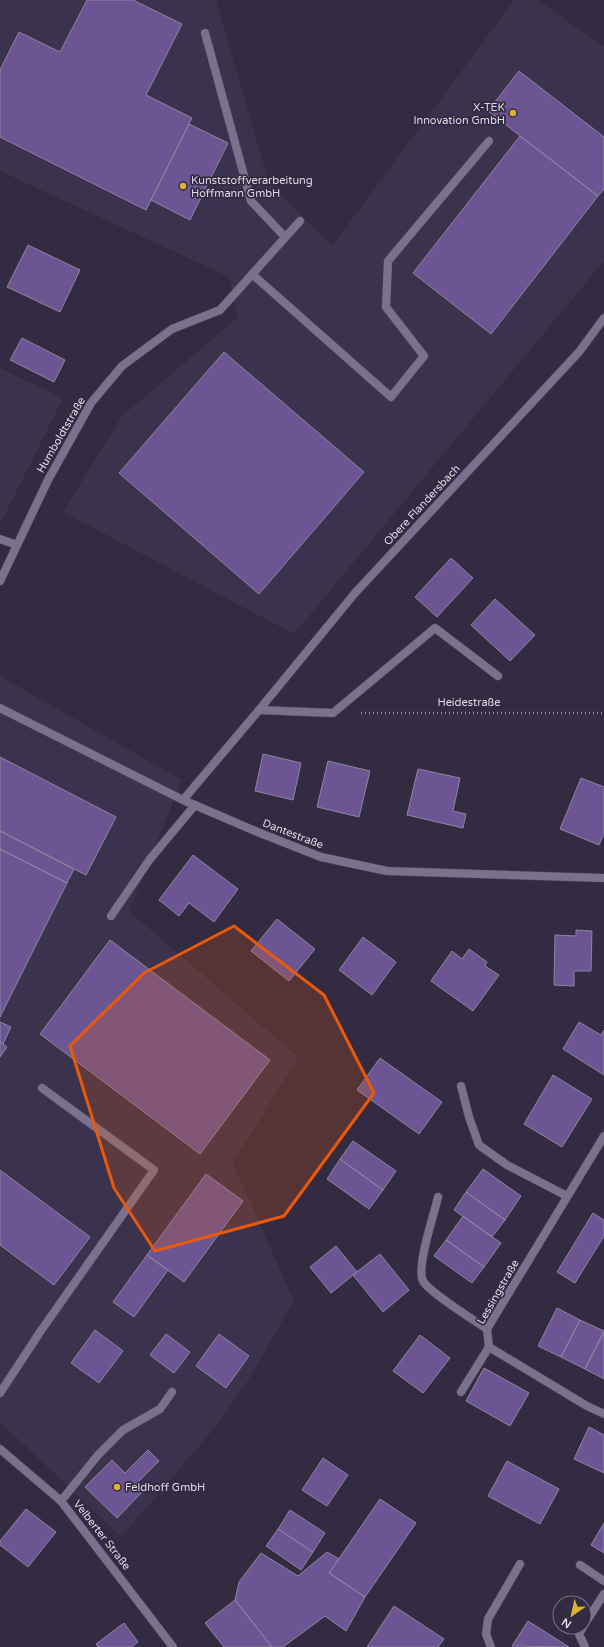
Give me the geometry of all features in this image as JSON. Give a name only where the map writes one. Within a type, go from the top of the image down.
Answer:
[{"type":"street","points":[[205,33],[251,201],[285,237]]},
{"type":"street","points":[[252,274],[391,397],[424,356],[386,307],[388,261],[489,141]]},
{"type":"street","name":"Humboldtstraße","points":[[0,581],[48,480],[91,403],[122,366],[172,329],[220,310],[300,221]]},
{"type":"street","name":"Obere Flandersbach","points":[[259,710],[355,593],[579,352],[604,318]]},
{"type":"street","points":[[0,539],[17,545]]},
{"type":"street","points":[[183,800],[259,710],[333,713],[434,628],[498,676]]},
{"type":"street","name":"Dantestraße","points":[[0,708],[183,800],[321,857],[387,871],[604,878]]},
{"type":"street","points":[[111,916],[150,859],[195,805]]},
{"type":"street","points":[[461,1086],[468,1117],[479,1145],[507,1165],[567,1196]]},
{"type":"street","points":[[0,1393],[40,1332],[154,1170],[42,1088]]},
{"type":"street","name":"Lessingstraße","points":[[489,1347],[487,1329],[604,1136]]},
{"type":"street","points":[[438,1197],[421,1265],[423,1281],[436,1294],[487,1329]]},
{"type":"street","points":[[461,1392],[489,1347],[587,1406],[604,1414]]},
{"type":"street","points":[[61,1501],[98,1455],[123,1430],[160,1409],[172,1392]]},
{"type":"street","name":"Velberter Straße","points":[[0,1449],[61,1501],[174,1647]]},
{"type":"street","points":[[491,1647],[486,1634],[488,1618],[520,1564]]},
{"type":"street","points":[[580,1565],[604,1581]]},
{"type":"street","points":[[592,1613],[604,1594]]},
{"type":"street","points":[[579,1635],[585,1647]]},
{"type":"path","name":"Heidestraße","points":[[333,713],[604,713]]},
{"type":"highlighted area","points":[[234,926],[324,995],[374,1093],[284,1216],[155,1251],[114,1188],[70,1046],[144,973]]},
{"type":"shaded area","points":[[0,0],[216,0],[269,183],[332,246],[514,0],[537,0],[604,46],[604,261],[294,634],[63,512],[122,416],[238,317],[229,277],[0,171]]},
{"type":"shaded area","points":[[0,368],[63,398],[0,524]]},
{"type":"shaded area","points":[[0,676],[182,780],[129,911],[298,1057],[233,1163],[294,1301],[249,1379],[218,1424],[121,1537],[0,1422]]},
{"type":"building","points":[[87,0],[133,0],[182,24],[146,95],[192,118],[146,210],[0,137],[0,70],[19,32],[60,52]]},
{"type":"building","points":[[519,71],[604,137],[604,189],[598,196],[488,111]]},
{"type":"building","points":[[189,124],[228,143],[190,220],[151,200]]},
{"type":"building","points":[[520,136],[598,196],[491,334],[413,273]]},
{"type":"building","points":[[28,245],[80,270],[60,312],[7,287]]},
{"type":"building","points":[[22,338],[65,360],[54,382],[10,360]]},
{"type":"building","points":[[224,352],[364,472],[259,594],[119,473]]},
{"type":"building","points":[[451,558],[473,578],[437,617],[415,597]]},
{"type":"building","points":[[495,599],[535,635],[510,661],[471,625]]},
{"type":"building","points":[[263,754],[301,763],[293,800],[255,791]]},
{"type":"building","points":[[0,757],[116,817],[86,875],[0,831]]},
{"type":"building","points":[[328,761],[370,771],[359,817],[317,807]]},
{"type":"building","points":[[418,769],[460,778],[453,811],[466,814],[463,828],[407,815]]},
{"type":"building","points":[[581,778],[604,787],[604,833],[599,845],[560,829]]},
{"type":"building","points":[[0,831],[74,869],[67,883],[0,849]]},
{"type":"building","points":[[0,849],[67,883],[0,1017]]},
{"type":"building","points":[[193,855],[238,889],[214,922],[189,903],[179,916],[159,900]]},
{"type":"building","points":[[277,919],[315,949],[289,981],[251,951]]},
{"type":"building","points":[[576,930],[592,931],[591,971],[574,971],[574,986],[554,985],[555,935],[576,936]]},
{"type":"building","points":[[363,937],[396,962],[372,995],[339,970]]},
{"type":"building","points":[[110,940],[270,1060],[200,1154],[40,1034]]},
{"type":"building","points":[[469,949],[487,962],[485,966],[499,975],[473,1011],[431,981],[452,951],[462,959]]},
{"type":"building","points":[[0,1022],[11,1027],[3,1044],[0,1042]]},
{"type":"building","points":[[579,1022],[601,1035],[604,1030],[604,1075],[563,1049]]},
{"type":"building","points":[[0,1042],[7,1047],[0,1057]]},
{"type":"building","points":[[380,1058],[442,1102],[419,1134],[357,1090]]},
{"type":"building","points":[[553,1075],[592,1099],[562,1147],[524,1124]]},
{"type":"building","points":[[353,1141],[396,1171],[383,1190],[340,1159]]},
{"type":"building","points":[[340,1159],[383,1190],[369,1209],[327,1179]]},
{"type":"building","points":[[483,1169],[521,1196],[505,1220],[466,1192]]},
{"type":"building","points":[[0,1170],[90,1237],[54,1285],[0,1245]]},
{"type":"building","points":[[206,1174],[243,1201],[184,1282],[147,1255]]},
{"type":"building","points":[[466,1192],[505,1220],[492,1237],[454,1210]]},
{"type":"building","points":[[593,1213],[604,1220],[604,1236],[575,1283],[557,1272]]},
{"type":"building","points":[[463,1216],[501,1243],[484,1267],[446,1240]]},
{"type":"building","points":[[446,1240],[484,1267],[472,1283],[434,1256]]},
{"type":"building","points":[[336,1246],[357,1272],[331,1293],[310,1267]]},
{"type":"building","points":[[380,1254],[409,1290],[383,1312],[353,1275]]},
{"type":"building","points":[[147,1255],[168,1270],[134,1317],[113,1302]]},
{"type":"building","points":[[557,1308],[580,1320],[561,1357],[538,1346]]},
{"type":"building","points":[[580,1320],[604,1331],[585,1369],[561,1357]]},
{"type":"building","points":[[95,1330],[123,1351],[99,1383],[71,1363]]},
{"type":"building","points":[[604,1332],[604,1379],[585,1369]]},
{"type":"building","points":[[166,1334],[190,1352],[174,1373],[150,1355]]},
{"type":"building","points":[[219,1334],[249,1356],[226,1388],[196,1366]]},
{"type":"building","points":[[420,1335],[450,1358],[423,1393],[393,1371]]},
{"type":"building","points":[[484,1368],[529,1393],[510,1426],[466,1401]]},
{"type":"building","points":[[589,1427],[604,1435],[604,1473],[574,1459]]},
{"type":"building","points":[[148,1450],[159,1461],[136,1484],[143,1491],[117,1518],[85,1487],[112,1460],[125,1473]]},
{"type":"building","points":[[323,1458],[348,1475],[327,1506],[302,1490]]},
{"type":"building","points":[[507,1461],[559,1489],[540,1524],[488,1496]]},
{"type":"building","points":[[380,1499],[416,1523],[365,1597],[329,1573]]},
{"type":"building","points":[[26,1509],[56,1532],[28,1567],[0,1545],[0,1541]]},
{"type":"building","points":[[290,1510],[325,1533],[313,1552],[278,1529]]},
{"type":"building","points":[[604,1523],[604,1553],[591,1545]]},
{"type":"building","points":[[278,1529],[313,1552],[301,1570],[266,1546]]},
{"type":"building","points":[[327,1552],[339,1559],[329,1573],[365,1597],[346,1631],[325,1616],[283,1647],[272,1647],[235,1600],[239,1582],[261,1553],[298,1576]]},
{"type":"building","points":[[235,1600],[272,1647],[224,1647],[205,1623]]},
{"type":"building","points":[[394,1606],[444,1639],[438,1647],[367,1647]]},
{"type":"building","points":[[528,1621],[569,1647],[512,1646]]},
{"type":"building","points":[[124,1623],[138,1642],[132,1647],[98,1647],[96,1644]]},
{"type":"place","name":"X-TEK Innovation GmbH","points":[[513,113]]},
{"type":"place","name":"Kunststoffverarbeitung Hoffmann GmbH","points":[[183,186]]},
{"type":"place","name":"Feldhoff GmbH","points":[[117,1487]]}]
